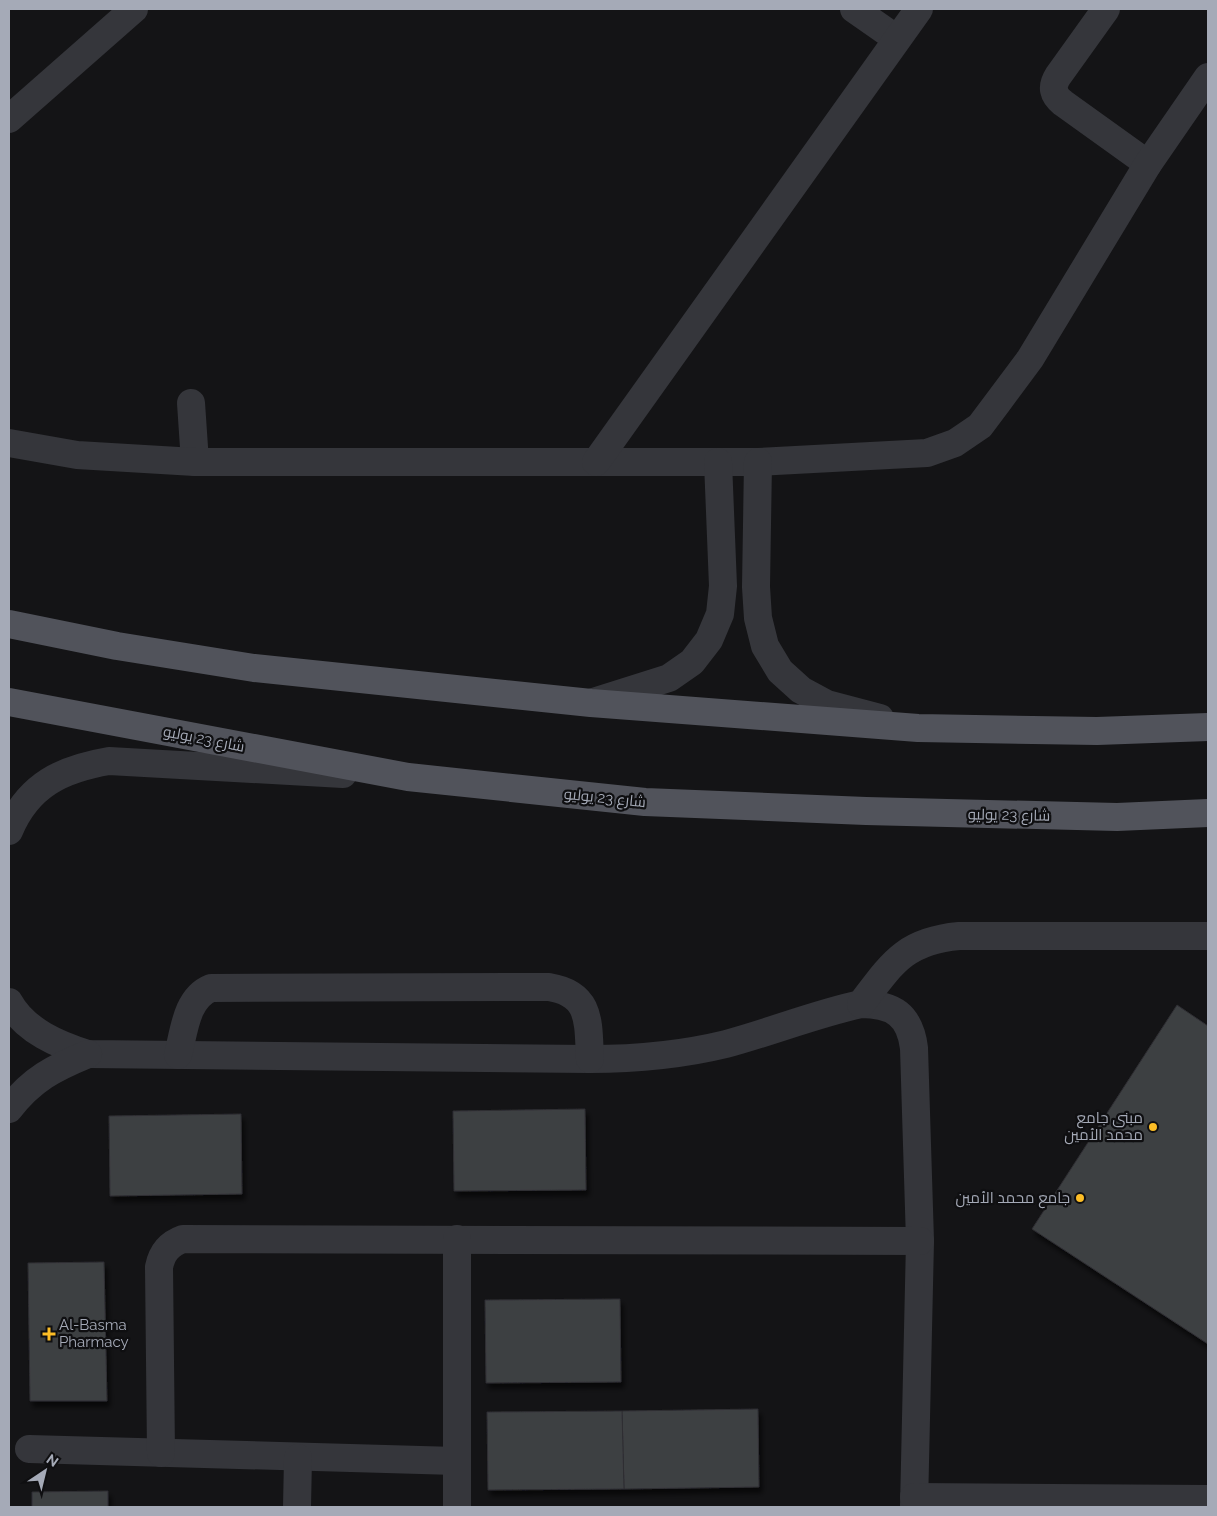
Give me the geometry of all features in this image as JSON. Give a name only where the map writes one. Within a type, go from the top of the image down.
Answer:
[{"type":"main road","points":[[9,624],[117,646],[254,668],[590,703],[918,728],[1097,731],[1208,727]]},
{"type":"main road","name":"شارع 23 يوليو","points":[[9,702],[408,777],[645,802],[866,811],[1117,817],[1208,813]]},
{"type":"street","points":[[9,119],[134,9]]},
{"type":"street","points":[[854,9],[897,39]]},
{"type":"street","points":[[596,462],[919,9]]},
{"type":"street","points":[[1106,9],[1058,76],[1054,83],[1053,91],[1063,103],[1148,164]]},
{"type":"street","points":[[9,443],[77,455],[195,462],[758,462],[927,453],[955,443],[980,426],[1030,359],[1148,164],[1208,77]]},
{"type":"street","points":[[191,402],[195,462]]},
{"type":"street","points":[[590,703],[669,678],[692,662],[709,640],[720,614],[723,586],[718,462]]},
{"type":"street","points":[[758,462],[758,618],[765,646],[780,671],[801,690],[827,704],[918,728]]},
{"type":"street","points":[[9,831],[23,804],[48,782],[76,767],[109,761],[408,777]]},
{"type":"street","points":[[861,1004],[895,961],[914,947],[936,938],[959,936],[1208,936]]},
{"type":"street","points":[[178,1055],[193,1001],[200,992],[211,988],[549,987],[563,989],[576,996],[584,1008],[588,1022],[590,1059]]},
{"type":"street","points":[[9,1002],[32,1028],[59,1044],[88,1054],[590,1059],[641,1057],[693,1051],[726,1044],[861,1004],[878,1004],[893,1010],[908,1022],[912,1035],[920,1241],[914,1502],[1208,1499]]},
{"type":"street","points":[[9,1109],[24,1090],[54,1068],[88,1054]]},
{"type":"street","points":[[162,1453],[160,1267],[163,1253],[175,1242],[191,1239],[920,1241]]},
{"type":"street","points":[[457,1240],[457,1507]]},
{"type":"street","points":[[29,1449],[298,1458],[456,1460]]},
{"type":"street","points":[[297,1507],[298,1458]]},
{"type":"building","name":"مبنى جامع محمد الأمين","points":[[1177,1005],[1208,1026],[1208,1344],[1032,1229]]},
{"type":"building","points":[[585,1109],[586,1190],[454,1191],[453,1111]]},
{"type":"building","points":[[241,1114],[242,1194],[110,1196],[109,1116]]},
{"type":"building","points":[[104,1262],[107,1401],[30,1401],[28,1263]]},
{"type":"building","points":[[620,1299],[621,1382],[486,1383],[485,1300]]},
{"type":"building","points":[[758,1409],[759,1487],[624,1489],[622,1411]]},
{"type":"building","points":[[622,1411],[624,1489],[488,1490],[487,1412]]},
{"type":"building","points":[[108,1491],[108,1507],[32,1507],[32,1492]]},
{"type":"place","name":"مبنى جامع محمد الأمين","points":[[1153,1127]]},
{"type":"place","name":"جامع محمد الأمين","points":[[1080,1198]]},
{"type":"place","name":"Al-Basma Pharmacy","points":[[49,1334]]}]
